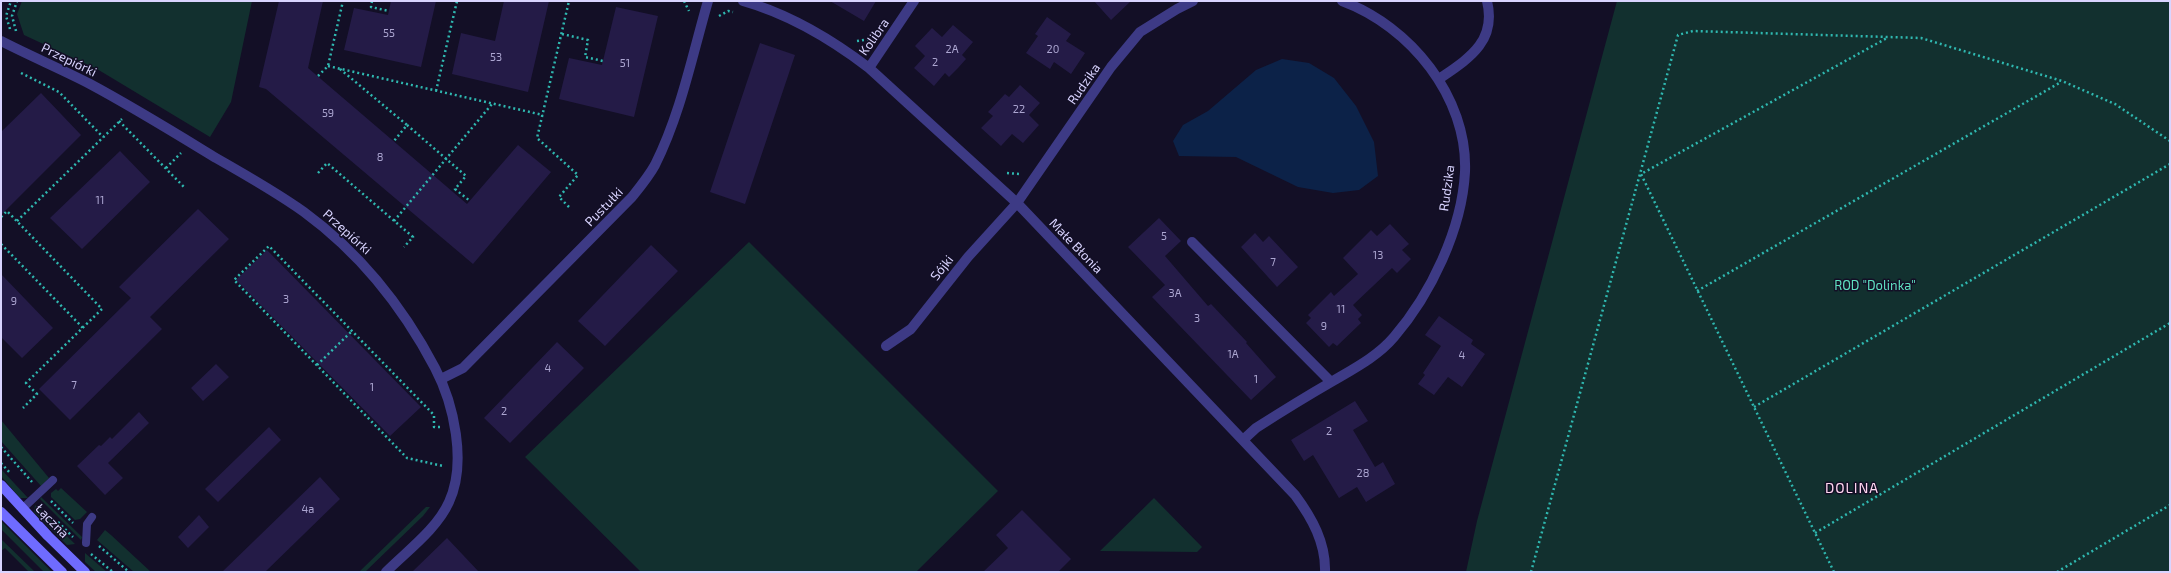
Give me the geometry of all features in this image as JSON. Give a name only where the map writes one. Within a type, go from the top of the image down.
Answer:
[{"type":"street","name":"Pustułki","points":[[441,379],[463,368],[632,197],[654,166],[671,129],[682,99],[708,1]]},
{"type":"street","name":"Małe Błonia","points":[[743,1],[797,21],[838,45],[869,68],[1017,203],[1295,495],[1315,525],[1322,547],[1325,572]]},
{"type":"street","name":"Kolibra","points":[[869,68],[914,1]]},
{"type":"street","name":"Rudzika","points":[[1017,203],[1111,67],[1140,32],[1193,1]]},
{"type":"street","name":"Rudzika","points":[[1243,440],[1256,428],[1369,359],[1394,338],[1429,287],[1442,258],[1461,202],[1465,172],[1463,146],[1458,125],[1439,79],[1420,55],[1396,32],[1377,18],[1342,1]]},
{"type":"street","points":[[1439,79],[1475,52],[1484,40],[1489,16],[1487,1]]},
{"type":"street","name":"Przepiórki","points":[[1,40],[113,97],[270,190],[305,213],[342,243],[374,276],[411,326],[441,379],[450,404],[456,428],[457,459],[453,492],[448,505],[435,522],[386,572]]},
{"type":"street","name":"Sójki","points":[[886,346],[911,329],[968,257],[1017,203]]},
{"type":"street","points":[[1192,242],[1331,382]]},
{"type":"street","name":"Łączna","points":[[1,485],[22,509],[85,572]]},
{"type":"street","points":[[1,512],[62,572]]},
{"type":"lane","points":[[22,509],[53,480]]},
{"type":"lane","points":[[82,542],[87,524],[92,517]]},
{"type":"path","points":[[9,34],[6,16],[11,1]]},
{"type":"path","points":[[17,1],[12,16],[17,34]]},
{"type":"path","points":[[318,76],[328,66],[342,1]]},
{"type":"path","points":[[372,1],[371,7],[389,11]]},
{"type":"path","points":[[436,91],[457,1]]},
{"type":"path","points":[[569,1],[537,138],[578,175],[559,198],[569,207]]},
{"type":"path","points":[[684,1],[689,12],[715,19],[728,11],[737,12]]},
{"type":"path","points":[[1531,572],[1678,35],[1693,31],[1921,38],[2062,81],[2115,104],[2170,141]]},
{"type":"path","points":[[562,34],[588,40],[585,57],[603,61]]},
{"type":"path","points":[[1641,174],[1887,38]]},
{"type":"path","points":[[328,66],[543,115]]},
{"type":"path","points":[[340,69],[466,176],[455,189],[470,201]]},
{"type":"path","points":[[21,73],[58,92],[103,137]]},
{"type":"path","points":[[1697,291],[2062,81]]},
{"type":"path","points":[[394,221],[492,104]]},
{"type":"path","points":[[17,222],[125,116]]},
{"type":"path","points":[[119,121],[184,187]]},
{"type":"path","points":[[394,141],[407,125]]},
{"type":"path","points":[[166,168],[184,151],[178,147]]},
{"type":"path","points":[[318,173],[326,163],[413,237],[404,247]]},
{"type":"path","points":[[1754,407],[2170,164]]},
{"type":"path","points":[[1641,174],[1834,572]]},
{"type":"path","points":[[1,217],[7,211],[102,309],[26,384],[37,394],[23,408]]},
{"type":"path","points":[[1,244],[83,328]]},
{"type":"path","points":[[445,427],[434,427],[434,415],[269,246],[234,280],[407,458],[445,467]]},
{"type":"path","points":[[1815,533],[2170,323]]},
{"type":"path","points":[[317,365],[352,331]]},
{"type":"path","points":[[1,447],[34,485]]},
{"type":"path","points":[[445,473],[446,461]]},
{"type":"path","points":[[1,463],[15,478]]},
{"type":"path","points":[[46,496],[76,526]]},
{"type":"path","points":[[2057,572],[2170,505]]},
{"type":"path","points":[[52,517],[82,542]]},
{"type":"path","points":[[94,543],[129,572]]},
{"type":"path","points":[[89,552],[113,572]]},
{"type":"green space","points":[[22,1],[252,1],[231,102],[210,137],[97,69],[24,35],[17,14]]},
{"type":"green space","name":"ROD \"Dolinka\"","points":[[1617,1],[2170,1],[2170,572],[1466,572],[1477,521]]},
{"type":"green space","points":[[749,242],[998,491],[916,572],[641,572],[525,457]]},
{"type":"green space","points":[[1,420],[49,478],[41,486],[1,441]]},
{"type":"green space","points":[[1,469],[28,498],[20,498],[1,476]]},
{"type":"green space","points":[[61,488],[87,512],[80,519],[75,520],[51,497],[51,493],[56,489],[58,491]]},
{"type":"green space","points":[[41,497],[82,537],[81,540],[40,499]]},
{"type":"green space","points":[[1154,498],[1202,547],[1197,552],[1100,551]]},
{"type":"green space","points":[[35,505],[75,544],[67,545],[34,512]]},
{"type":"green space","points":[[426,507],[430,507],[423,516],[365,572],[359,572]]},
{"type":"green space","points":[[1,521],[52,572],[44,572],[1,529]]},
{"type":"green space","points":[[105,530],[151,572],[134,572],[97,540]]},
{"type":"green space","points":[[1,539],[35,572],[29,572],[5,548],[1,551]]},
{"type":"green space","points":[[85,553],[107,572],[96,572],[85,562]]},
{"type":"water","points":[[1282,59],[1309,63],[1334,78],[1356,106],[1374,142],[1378,176],[1359,190],[1333,193],[1298,187],[1236,157],[1179,156],[1173,141],[1183,125],[1208,111],[1256,70]]},
{"type":"building","points":[[279,1],[323,1],[308,68],[467,204],[518,145],[551,172],[473,264],[266,89],[259,87]]},
{"type":"building","points":[[391,1],[436,1],[421,67],[344,50],[354,8],[388,15]]},
{"type":"building","points":[[504,1],[549,1],[528,92],[452,74],[461,33],[495,41]]},
{"type":"building","points":[[830,1],[876,1],[864,21]]},
{"type":"building","points":[[1094,1],[1131,1],[1111,20]]},
{"type":"building","points":[[616,7],[658,16],[634,117],[559,99],[569,58],[602,65]]},
{"type":"building","points":[[1047,17],[1071,34],[1066,41],[1085,53],[1071,74],[1054,62],[1050,69],[1026,53],[1038,36],[1035,34]]},
{"type":"building","points":[[953,25],[973,42],[962,55],[966,59],[949,77],[945,73],[934,86],[914,68],[925,56],[915,46],[932,28],[942,37]]},
{"type":"building","points":[[760,43],[795,55],[745,204],[710,192]]},
{"type":"building","points":[[1020,85],[1040,103],[1029,115],[1039,125],[1023,143],[1012,134],[1001,146],[981,128],[993,116],[988,112],[1005,94],[1009,97]]},
{"type":"building","points":[[41,93],[81,135],[1,215],[1,132]]},
{"type":"building","points":[[120,151],[150,182],[82,249],[50,218]]},
{"type":"building","points":[[198,209],[229,239],[150,317],[162,329],[70,420],[39,389],[131,298],[119,287]]},
{"type":"building","points":[[1159,218],[1181,241],[1165,256],[1208,306],[1211,304],[1247,342],[1246,343],[1276,377],[1251,400],[1152,297],[1165,285],[1128,247]]},
{"type":"building","points":[[1390,224],[1409,244],[1402,250],[1411,259],[1397,273],[1392,268],[1353,305],[1362,315],[1358,319],[1361,323],[1337,346],[1333,343],[1329,347],[1306,323],[1311,318],[1308,315],[1331,292],[1334,296],[1358,274],[1343,258],[1371,230],[1377,236]]},
{"type":"building","points":[[1255,233],[1263,242],[1269,236],[1298,267],[1277,287],[1241,247]]},
{"type":"building","points":[[651,245],[678,271],[605,346],[578,321]]},
{"type":"building","points":[[267,250],[421,407],[390,436],[236,280]]},
{"type":"building","points":[[1,274],[53,328],[22,358],[1,337]]},
{"type":"building","points":[[1439,316],[1473,340],[1471,344],[1485,354],[1462,387],[1448,377],[1434,395],[1418,384],[1425,375],[1423,373],[1441,346],[1425,335]]},
{"type":"building","points":[[557,342],[584,368],[510,443],[484,418]]},
{"type":"building","points":[[216,364],[229,377],[203,401],[191,388]]},
{"type":"building","points":[[1355,401],[1368,421],[1353,430],[1375,467],[1383,462],[1395,484],[1366,502],[1357,487],[1339,498],[1313,455],[1304,461],[1291,440]]},
{"type":"building","points":[[139,412],[149,423],[108,463],[123,478],[105,495],[77,466],[99,445],[101,446],[110,437],[112,439]]},
{"type":"building","points":[[269,427],[281,440],[218,502],[205,489]]},
{"type":"building","points":[[320,477],[340,499],[265,572],[222,572]]},
{"type":"building","points":[[1022,510],[1071,559],[1058,572],[983,572],[1008,548],[996,535]]},
{"type":"building","points":[[199,515],[209,527],[188,548],[178,537]]},
{"type":"building","points":[[447,538],[479,572],[412,572]]},
{"type":"district","name":"DOLINA","points":[[1852,488]]}]
